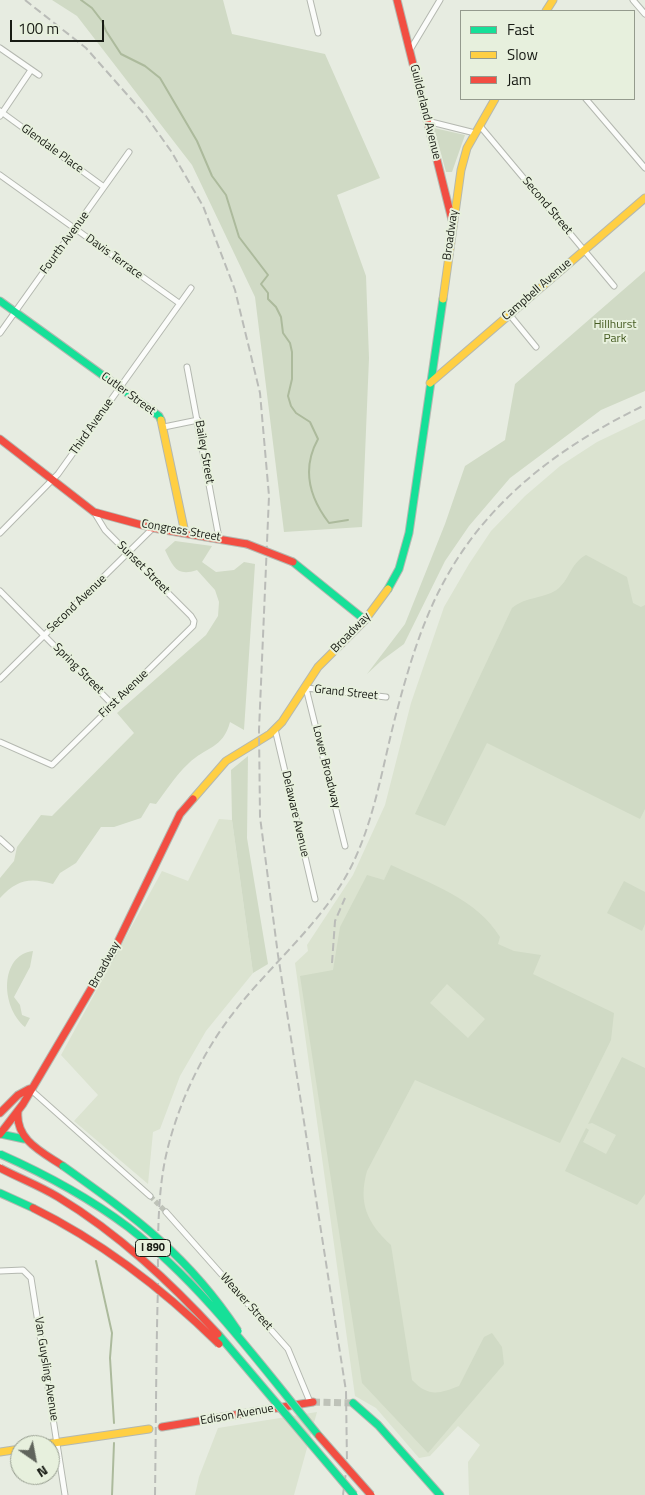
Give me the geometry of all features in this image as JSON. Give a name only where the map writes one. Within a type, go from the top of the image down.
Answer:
[{"type":"main road","name":"Guilderland Avenue","points":[[397,0],[453,223]]},
{"type":"main road","name":"Broadway","points":[[0,1134],[18,1111],[114,950],[183,811],[226,761],[275,729],[306,688],[318,667],[365,620],[393,581],[409,533],[463,160],[477,129],[494,100]]},
{"type":"main road","name":"Campbell Avenue","points":[[430,384],[645,198]]},
{"type":"main road","name":"Cutler Street","points":[[0,301],[158,416],[164,427],[186,533]]},
{"type":"main road","name":"Congress Street","points":[[0,439],[54,479],[94,512],[153,528],[247,544],[293,562],[365,620]]},
{"type":"main road","name":"Broadway","points":[[0,1113],[18,1095],[30,1089]]},
{"type":"main road","points":[[18,1111],[17,1128],[30,1143]]},
{"type":"main road","points":[[0,1134],[12,1135],[30,1143],[145,1227],[186,1263],[209,1290],[273,1380]]},
{"type":"main road","name":"I 890","points":[[0,1154],[72,1190],[145,1241],[190,1284],[371,1495]]},
{"type":"main road","name":"I 890","points":[[0,1168],[52,1192],[81,1210],[142,1255],[192,1305],[354,1495]]},
{"type":"main road","points":[[0,1193],[34,1208],[101,1244],[147,1277],[186,1311],[264,1388]]},
{"type":"main road","name":"Edison Avenue","points":[[162,1427],[311,1402]]},
{"type":"main road","points":[[353,1403],[378,1425],[439,1495]]},
{"type":"main road","points":[[60,1442],[149,1429]]},
{"type":"street","points":[[310,0],[318,33]]},
{"type":"street","points":[[410,51],[440,0]]},
{"type":"street","points":[[633,0],[645,14]]},
{"type":"street","points":[[0,48],[39,75]]},
{"type":"street","points":[[1,113],[31,70]]},
{"type":"street","points":[[587,100],[645,168]]},
{"type":"street","name":"Glendale Place","points":[[1,113],[104,187]]},
{"type":"street","points":[[427,122],[477,129]]},
{"type":"street","name":"Second Street","points":[[477,129],[614,286]]},
{"type":"street","name":"Fourth Avenue","points":[[0,334],[129,152]]},
{"type":"street","name":"Davis Terrace","points":[[0,175],[179,303]]},
{"type":"street","name":"Third Avenue","points":[[0,533],[54,479],[191,288]]},
{"type":"street","points":[[509,314],[536,347]]},
{"type":"street","name":"Bailey Street","points":[[188,367],[219,538]]},
{"type":"street","points":[[164,427],[198,420]]},
{"type":"street","name":"Sunset Street","points":[[94,512],[105,530],[194,621]]},
{"type":"street","name":"Second Avenue","points":[[0,679],[153,528]]},
{"type":"street","name":"Spring Street","points":[[0,591],[113,705]]},
{"type":"street","name":"First Avenue","points":[[0,742],[52,765],[193,626],[194,621]]},
{"type":"street","name":"Grand Street","points":[[306,688],[386,697]]},
{"type":"street","name":"Lower Broadway","points":[[306,688],[345,846]]},
{"type":"street","name":"Delaware Avenue","points":[[275,729],[315,899]]},
{"type":"street","points":[[0,839],[11,849]]},
{"type":"street","points":[[30,1089],[150,1196]]},
{"type":"street","name":"Weaver Street","points":[[166,1212],[288,1349],[311,1402]]},
{"type":"street","name":"Van Guysling Avenue","points":[[0,1272],[23,1270],[31,1278],[56,1435]]},
{"type":"street","name":"Van Guysling Avenue","points":[[60,1462],[65,1495]]},
{"type":"shaded area","points":[[645,419],[645,1495],[469,1495],[468,1462],[480,1445],[458,1426],[430,1456],[419,1458],[376,1408],[355,1396],[295,963],[308,951],[307,945],[353,875],[385,805],[411,703],[444,607],[469,564],[491,531],[525,496],[560,466],[597,442]]},
{"type":"shaded area","points":[[219,819],[232,820],[253,973],[206,1031],[180,1076],[160,1129],[153,1132],[148,1184],[74,1121],[98,1095],[61,1055],[162,871],[188,881]]},
{"type":"shaded area","points":[[317,1412],[294,1495],[195,1495],[199,1477],[218,1428]]},
{"type":"green space","points":[[52,0],[223,0],[232,34],[325,54],[380,178],[337,195],[366,276],[369,358],[362,527],[284,532],[255,297],[192,165],[77,16]]},
{"type":"green space","points":[[434,128],[465,135],[452,172],[446,172]]},
{"type":"green space","name":"Hillhurst Park","points":[[645,271],[645,391],[601,410],[510,478],[469,526],[445,561],[404,644],[367,674],[405,624],[445,524],[465,466],[505,440],[515,384]]},
{"type":"green space","points":[[175,541],[212,546],[202,562],[216,572],[234,570],[244,562],[255,564],[244,730],[230,722],[223,737],[188,764],[156,804],[150,803],[141,818],[114,827],[101,827],[76,863],[60,873],[53,884],[37,881],[24,882],[12,887],[0,898],[0,878],[14,861],[17,847],[41,815],[52,816],[134,733],[117,713],[206,635],[218,616],[219,602],[215,590],[197,570],[185,572],[173,566],[165,550]]},
{"type":"green space","points":[[586,555],[627,577],[633,603],[641,607],[645,605],[645,809],[640,819],[487,743],[445,826],[415,814],[512,608],[523,601],[554,592],[566,580],[577,562]]},
{"type":"green space","points":[[248,756],[247,838],[268,964],[253,973],[232,820],[231,770]]},
{"type":"green space","points":[[391,865],[465,902],[479,912],[490,924],[500,937],[498,944],[514,951],[541,955],[533,974],[614,1013],[611,1040],[560,1143],[415,1080],[367,1171],[364,1182],[364,1203],[370,1220],[391,1245],[412,1380],[423,1389],[429,1391],[440,1392],[452,1389],[459,1386],[484,1337],[492,1333],[502,1347],[504,1364],[428,1453],[362,1383],[300,976],[333,970],[340,927],[367,875],[384,880]],"holes":[[[447,984],[485,1019],[468,1038],[430,1003]]]},
{"type":"green space","points":[[624,881],[645,892],[645,924],[642,931],[607,913]]},
{"type":"green space","points":[[33,951],[30,967],[14,997],[20,1005],[22,1015],[30,1018],[25,1027],[11,1007],[7,983],[9,971],[14,962],[22,955]]},
{"type":"green space","points":[[622,1057],[645,1068],[645,1194],[637,1205],[565,1171],[586,1128],[589,1130],[583,1142],[606,1154],[616,1135],[592,1123],[588,1124]]},
{"type":"waterway","points":[[81,0],[92,8],[102,21],[106,31],[121,54],[145,66],[160,78],[197,141],[212,176],[226,195],[239,237],[268,275],[261,284],[268,293],[268,299],[276,307],[281,317],[283,333],[290,343],[292,352],[292,379],[288,396],[291,406],[296,413],[310,422],[318,439],[313,450],[309,471],[313,493],[329,523],[348,520]]},
{"type":"waterway","points":[[96,1261],[112,1333],[110,1358],[114,1423]]},
{"type":"waterway","points":[[112,1495],[114,1443]]},
{"type":"tunnel","points":[[150,1196],[166,1212]]},
{"type":"tunnel","points":[[313,1402],[353,1403]]},
{"type":"railway","points":[[25,0],[86,48],[146,116],[171,151],[203,206],[235,290],[260,393],[269,496],[259,730],[260,817],[278,955],[346,1391],[347,1464],[343,1495]]},
{"type":"railway","points":[[155,1495],[159,1207],[165,1160],[170,1140],[191,1082],[222,1028],[249,994],[325,908],[350,869],[371,814],[395,718],[416,645],[438,593],[465,547],[508,497],[532,475],[586,437],[645,405]]},
{"type":"railway","points":[[332,963],[335,921],[345,898]]},
{"type":"traffic: fast","points":[[388,589],[399,569],[409,533],[443,299]]},
{"type":"traffic: fast","points":[[0,301],[159,416],[161,420]]},
{"type":"traffic: fast","points":[[293,562],[365,620]]},
{"type":"traffic: fast","points":[[0,1134],[24,1139]]},
{"type":"traffic: fast","points":[[0,1154],[82,1196],[128,1227],[155,1250],[206,1299],[319,1436]]},
{"type":"traffic: fast","points":[[63,1166],[137,1221],[180,1259],[200,1280],[238,1331]]},
{"type":"traffic: fast","points":[[0,1193],[33,1208]]},
{"type":"traffic: fast","points":[[218,1334],[354,1495]]},
{"type":"traffic: fast","points":[[353,1403],[378,1425],[440,1495]]},
{"type":"traffic: slow","points":[[547,10],[553,0]]},
{"type":"traffic: slow","points":[[443,299],[461,170],[467,148],[494,100]]},
{"type":"traffic: slow","points":[[430,383],[645,198]]},
{"type":"traffic: slow","points":[[161,420],[185,533]]},
{"type":"traffic: slow","points":[[193,799],[226,761],[270,734],[282,722],[318,667],[365,620],[388,589]]},
{"type":"traffic: slow","points":[[60,1442],[149,1429]]},
{"type":"traffic: slow","points":[[0,1452],[10,1450]]},
{"type":"traffic: jam","points":[[397,0],[452,220]]},
{"type":"traffic: jam","points":[[0,439],[94,512],[153,528],[247,544]]},
{"type":"traffic: jam","points":[[247,544],[293,562]]},
{"type":"traffic: jam","points":[[0,1134],[23,1104],[114,950],[180,814],[193,799]]},
{"type":"traffic: jam","points":[[0,1113],[18,1095],[29,1089]]},
{"type":"traffic: jam","points":[[18,1111],[18,1121],[25,1137],[39,1150],[63,1166]]},
{"type":"traffic: jam","points":[[0,1168],[51,1193],[102,1227],[143,1260],[218,1334]]},
{"type":"traffic: jam","points":[[33,1208],[84,1236],[132,1268],[176,1304],[219,1344]]},
{"type":"traffic: jam","points":[[162,1427],[313,1402]]},
{"type":"traffic: jam","points":[[319,1436],[371,1495]]}]
